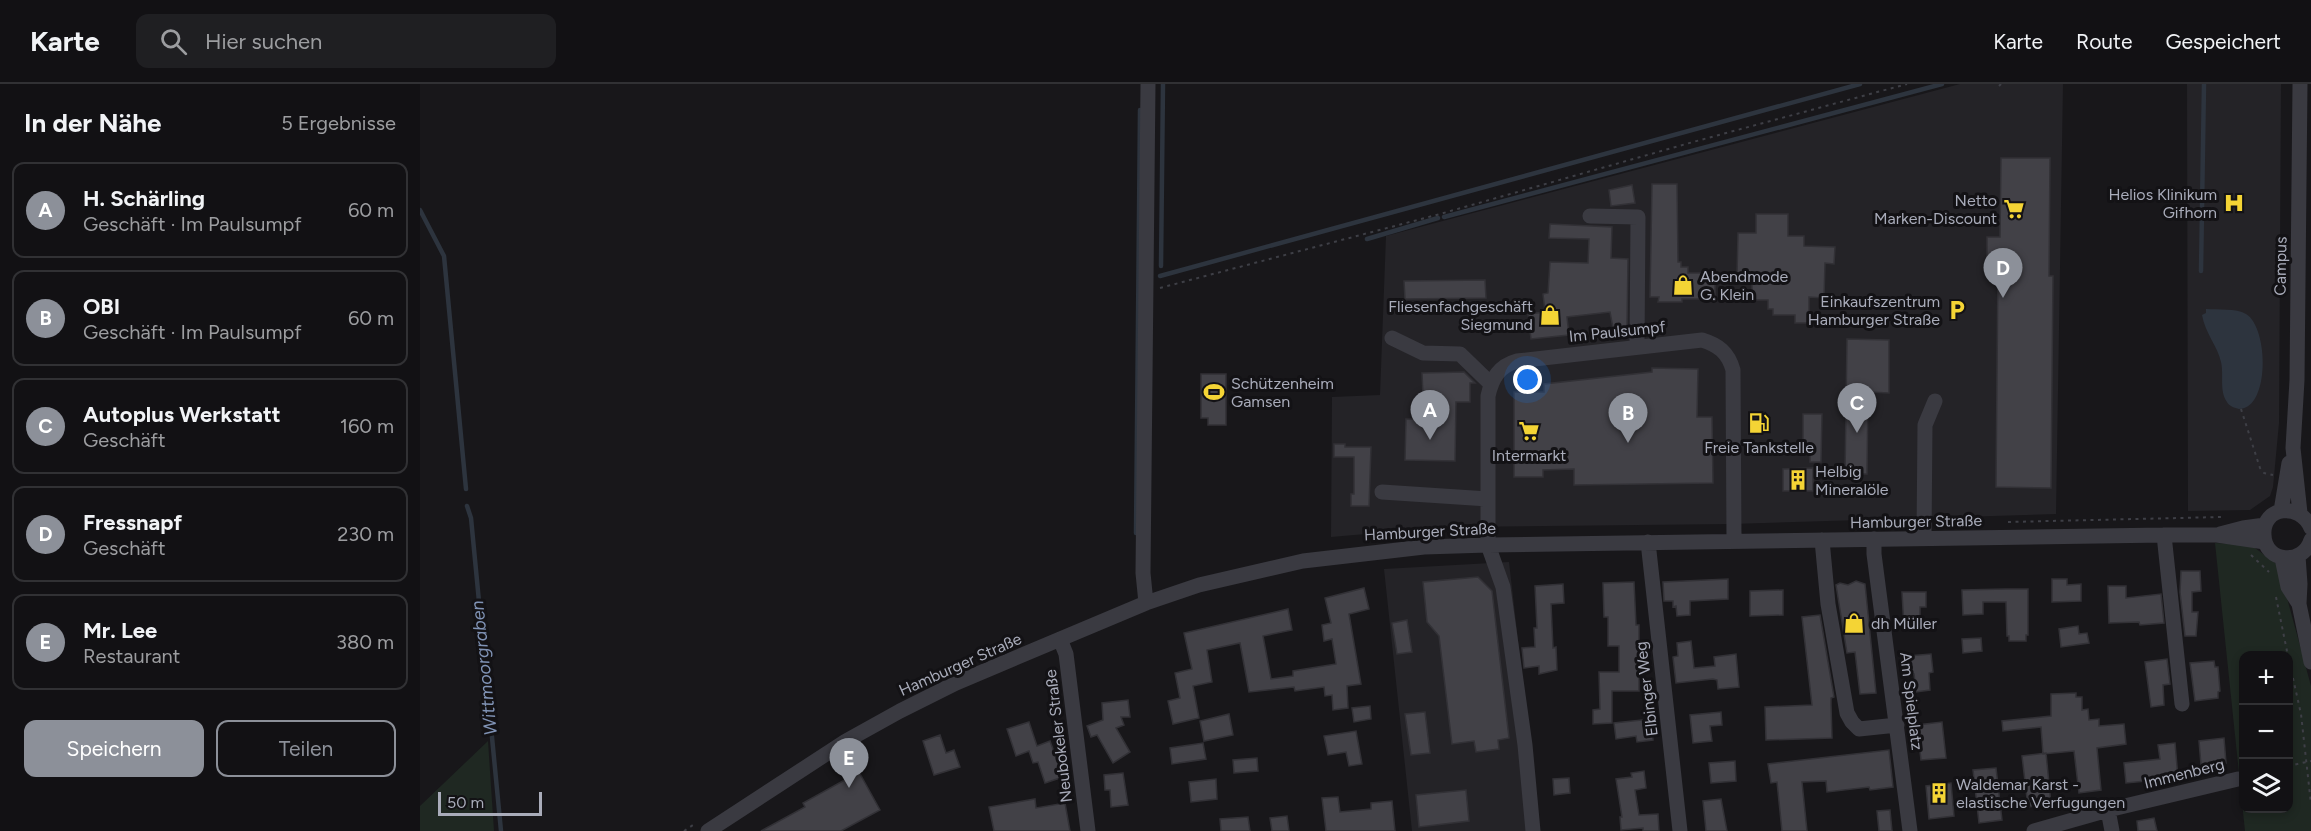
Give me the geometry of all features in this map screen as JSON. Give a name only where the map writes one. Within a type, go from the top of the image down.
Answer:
[{"type":"street","points":[[1146,603],[1143,573],[1148,84]]},
{"type":"street","name":"Campus","points":[[2281,511],[2293,448],[2297,380],[2300,84]]},
{"type":"street","points":[[1590,216],[1638,217],[1636,347]]},
{"type":"street","points":[[1392,338],[1423,353],[1461,354],[1491,384],[1488,396],[1488,545],[1503,587],[1525,745],[1533,831]]},
{"type":"street","name":"Im Paulsumpf","points":[[1491,384],[1496,374],[1506,364],[1517,361],[1702,340],[1716,344],[1730,359],[1733,370],[1734,540]]},
{"type":"street","points":[[1924,538],[1924,425],[1935,401]]},
{"type":"street","name":"Campus","points":[[2293,448],[2300,513]]},
{"type":"street","points":[[1382,492],[1488,499]]},
{"type":"street","points":[[2311,528],[2300,513],[2287,510],[2274,514],[2265,525],[2265,542],[2275,555],[2290,557],[2311,542]]},
{"type":"street","name":"Hamburger Straße","points":[[2217,535],[2265,525]]},
{"type":"street","points":[[2164,535],[2182,704]]},
{"type":"street","name":"Hamburger Straße","points":[[708,831],[846,741],[956,683],[1146,603],[1199,585],[1303,561],[1424,547],[1734,540],[2217,535],[2265,542]]},
{"type":"street","name":"Am Spielplatz","points":[[1874,539],[1874,554],[1910,831]]},
{"type":"street","points":[[1822,540],[1828,604],[1846,713],[1859,729],[1897,725]]},
{"type":"street","name":"Elbinger Weg","points":[[1648,542],[1680,831]]},
{"type":"street","points":[[2290,557],[2288,586],[2299,604],[2311,662]]},
{"type":"street","name":"Neubokeler Straße","points":[[1060,639],[1066,654],[1088,831]]},
{"type":"street","name":"Immenberg","points":[[2034,831],[2108,810],[2238,779]]},
{"type":"street","points":[[2108,810],[2112,831]]},
{"type":"path","points":[[1146,292],[1440,214],[1907,84]]},
{"type":"path","points":[[1440,214],[1441,220]]},
{"type":"path","points":[[2241,409],[2260,468],[2264,473],[2273,476]]},
{"type":"path","points":[[2251,555],[2273,576]]},
{"type":"path","points":[[2274,588],[2288,651]]},
{"type":"path","points":[[2293,675],[2301,714],[2311,804]]},
{"type":"path","points":[[2293,765],[2311,761]]},
{"type":"shaded area","points":[[1960,84],[2063,84],[2056,514],[1731,524],[1446,527],[1331,537],[1332,397],[1380,395],[1386,236]]},
{"type":"shaded area","name":"Helios Klinikum Gifhorn","points":[[2187,84],[2281,84],[2279,423],[2273,487],[2270,496],[2250,510],[2188,511]]},
{"type":"shaded area","points":[[2206,309],[2242,312],[2254,322],[2259,335],[2263,367],[2261,383],[2256,396],[2249,405],[2239,409],[2229,405],[2225,398],[2222,388],[2221,362],[2202,315],[2206,313]]},
{"type":"shaded area","points":[[2215,543],[2251,545],[2278,565],[2311,686],[2311,831],[2245,831],[2243,813],[2293,813],[2293,651],[2239,651],[2239,773]]},
{"type":"shaded area","points":[[1509,562],[1540,831],[1412,831],[1384,569]]},
{"type":"shaded area","points":[[488,741],[494,831],[420,831],[420,806]]},
{"type":"building","points":[[2001,158],[2050,158],[2049,276],[2053,276],[2051,488],[1996,487],[1998,261],[1987,261],[1987,237],[2000,237]]},
{"type":"building","points":[[1652,184],[1677,184],[1678,262],[1681,262],[1681,267],[1688,267],[1688,273],[1715,273],[1715,299],[1658,302],[1659,297],[1650,297]]},
{"type":"building","points":[[1632,185],[1635,203],[1611,206],[1609,190]]},
{"type":"building","points":[[1756,214],[1788,214],[1788,236],[1804,236],[1804,246],[1835,247],[1834,264],[1825,263],[1824,298],[1809,297],[1809,323],[1795,323],[1795,315],[1773,315],[1773,309],[1768,309],[1768,300],[1752,300],[1752,275],[1737,275],[1738,233],[1756,233]]},
{"type":"building","points":[[1550,224],[1612,227],[1611,258],[1628,259],[1627,326],[1613,328],[1610,312],[1567,317],[1569,335],[1531,339],[1528,314],[1545,312],[1543,294],[1548,293],[1550,262],[1588,263],[1589,239],[1549,238]]},
{"type":"building","points":[[1485,280],[1486,298],[1405,299],[1404,281]]},
{"type":"building","points":[[1847,339],[1889,340],[1889,393],[1868,392],[1867,474],[1845,474]]},
{"type":"building","points":[[1652,368],[1698,369],[1697,417],[1712,417],[1713,483],[1574,485],[1574,469],[1543,470],[1543,477],[1514,477],[1514,392],[1544,392],[1544,384],[1652,372]]},
{"type":"building","points":[[1464,372],[1475,383],[1470,383],[1470,402],[1456,402],[1455,461],[1405,460],[1406,419],[1424,419],[1422,373]]},
{"type":"building","name":"Schützenheim Gamsen","points":[[1201,374],[1226,374],[1226,425],[1208,425],[1208,418],[1201,418]]},
{"type":"building","points":[[1803,414],[1822,414],[1821,462],[1810,462],[1810,444],[1803,444]]},
{"type":"building","points":[[1334,444],[1345,444],[1345,447],[1371,447],[1369,506],[1351,506],[1351,494],[1354,494],[1354,457],[1334,457]]},
{"type":"building","name":"Helbig Mineralöle","points":[[1813,468],[1813,491],[1783,491],[1783,469]]},
{"type":"building","points":[[2181,571],[2200,571],[2201,591],[2192,592],[2192,612],[2198,612],[2196,636],[2185,636],[2180,592]]},
{"type":"building","points":[[1478,577],[1492,591],[1509,738],[1498,740],[1499,749],[1476,752],[1474,741],[1452,744],[1439,636],[1427,622],[1423,582]]},
{"type":"building","points":[[1728,579],[1728,599],[1690,601],[1690,615],[1677,616],[1673,601],[1664,601],[1663,582]]},
{"type":"building","points":[[2052,579],[2067,579],[2067,585],[2081,584],[2081,601],[2052,602]]},
{"type":"building","name":"dh Müller","points":[[1856,581],[1865,584],[1876,693],[1860,694],[1855,652],[1847,653],[1836,585],[1840,583],[1848,585]]},
{"type":"building","points":[[1634,582],[1636,625],[1639,625],[1639,691],[1612,691],[1612,723],[1593,724],[1593,710],[1600,709],[1599,672],[1619,672],[1619,646],[1608,646],[1608,617],[1604,617],[1603,583]]},
{"type":"building","points":[[1563,584],[1564,603],[1551,604],[1553,648],[1556,647],[1557,670],[1539,674],[1539,666],[1524,668],[1522,648],[1535,647],[1534,628],[1537,628],[1535,586]]},
{"type":"building","points":[[2108,586],[2126,586],[2126,598],[2161,594],[2164,623],[2140,625],[2139,622],[2109,623]]},
{"type":"building","points":[[1364,588],[1369,609],[1349,614],[1361,684],[1347,686],[1348,708],[1333,710],[1332,695],[1325,696],[1324,687],[1295,691],[1294,687],[1249,692],[1240,643],[1207,650],[1212,682],[1193,686],[1199,718],[1173,724],[1168,701],[1180,698],[1175,673],[1192,669],[1184,633],[1288,609],[1292,630],[1263,636],[1271,679],[1293,676],[1293,671],[1336,664],[1332,639],[1324,641],[1322,625],[1331,623],[1325,598]]},
{"type":"building","points":[[2028,589],[2026,641],[2009,641],[2006,602],[1983,602],[1983,614],[1963,615],[1962,590]]},
{"type":"building","points":[[1783,590],[1783,615],[1750,616],[1750,591]]},
{"type":"building","points":[[1902,592],[1926,592],[1926,607],[1920,607],[1920,628],[1904,628]]},
{"type":"building","points":[[1820,615],[1834,697],[1831,698],[1832,738],[1766,740],[1765,707],[1812,705],[1802,617]]},
{"type":"building","points":[[1407,620],[1412,652],[1397,654],[1392,623]]},
{"type":"building","points":[[2078,626],[2079,634],[2087,633],[2089,643],[2061,647],[2059,629]]},
{"type":"building","points":[[1981,638],[1982,651],[1963,653],[1962,639]]},
{"type":"building","points":[[1691,641],[1694,668],[1715,666],[1714,657],[1736,654],[1739,687],[1718,689],[1717,680],[1713,679],[1676,683],[1673,657],[1678,656],[1677,643]]},
{"type":"building","points":[[1931,654],[1933,672],[1929,673],[1930,690],[1916,692],[1914,674],[1910,674],[1908,656]]},
{"type":"building","points":[[2167,659],[2170,684],[2163,685],[2164,705],[2151,707],[2145,662]]},
{"type":"building","points":[[2214,661],[2215,667],[2218,667],[2220,691],[2218,698],[2195,701],[2190,663]]},
{"type":"building","points":[[2076,693],[2076,697],[2082,697],[2082,710],[2088,709],[2089,720],[2099,719],[2099,726],[2124,724],[2126,744],[2097,748],[2101,790],[2079,793],[2074,751],[2043,754],[2041,727],[2003,731],[2002,721],[2051,716],[2051,694]]},
{"type":"building","points":[[1128,700],[1130,717],[1121,717],[1124,725],[1116,728],[1130,752],[1113,763],[1097,735],[1091,737],[1087,726],[1103,720],[1102,703]]},
{"type":"building","points":[[1370,706],[1371,719],[1354,722],[1352,708]]},
{"type":"building","points":[[1425,712],[1430,753],[1411,755],[1405,714]]},
{"type":"building","points":[[1721,712],[1722,725],[1710,726],[1712,741],[1693,743],[1690,715]]},
{"type":"building","points":[[1229,714],[1233,735],[1204,741],[1200,721]]},
{"type":"building","points":[[1651,719],[1653,740],[1637,742],[1636,736],[1616,739],[1614,723]]},
{"type":"building","points":[[1029,722],[1037,746],[1050,741],[1063,777],[1045,783],[1038,762],[1033,763],[1029,751],[1016,756],[1007,729]]},
{"type":"building","points":[[1942,722],[1946,758],[1921,760],[1917,725]]},
{"type":"building","points":[[1356,731],[1362,764],[1349,766],[1346,752],[1328,755],[1324,736]]},
{"type":"building","points":[[940,735],[946,753],[954,750],[960,767],[934,775],[923,741]]},
{"type":"building","points":[[2224,738],[2226,763],[2201,765],[2199,741]]},
{"type":"building","points":[[1203,743],[1206,759],[1172,764],[1170,748]]},
{"type":"building","points":[[2175,743],[2178,778],[2126,783],[2124,763],[2160,759],[2158,745]]},
{"type":"building","points":[[1889,750],[1893,787],[1870,790],[1869,787],[1827,792],[1826,781],[1802,782],[1807,831],[1782,831],[1777,782],[1771,783],[1768,764]]},
{"type":"building","points":[[2046,753],[2051,804],[2028,807],[2022,756]]},
{"type":"building","points":[[1257,758],[1258,771],[1234,773],[1233,760]]},
{"type":"building","points":[[1735,761],[1736,781],[1711,783],[1709,763]]},
{"type":"building","points":[[1996,768],[2002,820],[1979,823],[1973,770]]},
{"type":"building","points":[[1644,771],[1646,788],[1635,790],[1639,815],[1658,814],[1659,831],[1643,831],[1643,828],[1621,830],[1620,817],[1622,817],[1616,779],[1632,777],[1631,773]]},
{"type":"building","points":[[859,772],[880,810],[841,831],[761,831],[805,807],[803,803]]},
{"type":"building","points":[[1123,773],[1128,805],[1111,807],[1110,790],[1105,790],[1104,775]]},
{"type":"building","points":[[1569,778],[1570,793],[1554,795],[1553,779]]},
{"type":"building","points":[[1216,779],[1217,799],[1191,802],[1189,782]]},
{"type":"building","points":[[1951,783],[1954,816],[1929,819],[1926,786]]},
{"type":"building","points":[[1466,790],[1469,821],[1419,827],[1416,795]]},
{"type":"building","points":[[1338,797],[1340,812],[1371,809],[1371,803],[1392,801],[1395,831],[1326,831],[1322,798]]},
{"type":"building","points":[[1035,799],[1036,808],[1065,803],[1070,831],[994,831],[989,807]]},
{"type":"building","points":[[1721,799],[1727,831],[1706,831],[1703,801]]},
{"type":"building","points":[[1890,810],[1892,831],[1879,831],[1877,811]]},
{"type":"building","points":[[1287,816],[1289,831],[1272,831],[1270,818]]},
{"type":"building","points":[[1248,817],[1250,831],[1221,831],[1220,819]]},
{"type":"building","points":[[2154,818],[2157,831],[2138,831],[2137,821]]},
{"type":"waterway","points":[[1161,266],[1163,84]]},
{"type":"waterway","points":[[1160,276],[1860,84]]},
{"type":"waterway","points":[[1444,217],[1942,84]]},
{"type":"waterway","points":[[2201,271],[2204,84]]},
{"type":"waterway","points":[[1136,533],[1140,110]]},
{"type":"waterway","name":"Wittmoorgraben","points":[[420,210],[444,256],[466,489]]},
{"type":"waterway","points":[[1367,239],[1438,218]]},
{"type":"waterway","name":"Wittmoorgraben","points":[[467,506],[471,518],[501,831]]},
{"type":"place","name":"Helios Klinikum Gifhorn","points":[[2234,203]]},
{"type":"place","name":"Netto Marken-Discount","points":[[2014,209]]},
{"type":"place","name":"Abendmode G. Klein","points":[[1683,285]]},
{"type":"place","name":"Fressnapf","points":[[2003,298]]},
{"type":"place","name":"Einkaufszentrum Hamburger Straße","points":[[1957,310]]},
{"type":"place","name":"Fliesenfachgeschäft Siegmund","points":[[1550,315]]},
{"type":"place","name":"Schützenheim Gamsen","points":[[1214,392]]},
{"type":"place","name":"Freie Tankstelle","points":[[1759,423]]},
{"type":"place","name":"Intermarkt","points":[[1529,431]]},
{"type":"place","name":"Autoplus Werkstatt","points":[[1857,433]]},
{"type":"place","name":"H. Schärling","points":[[1430,440]]},
{"type":"place","name":"OBI","points":[[1628,443]]},
{"type":"place","name":"Helbig Mineralöle","points":[[1798,480]]},
{"type":"place","name":"dh Müller","points":[[1854,623]]},
{"type":"place","name":"Mr. Lee","points":[[849,788]]},
{"type":"place","name":"Waldemar Karst - elastische Verfugungen","points":[[1939,793]]}]
